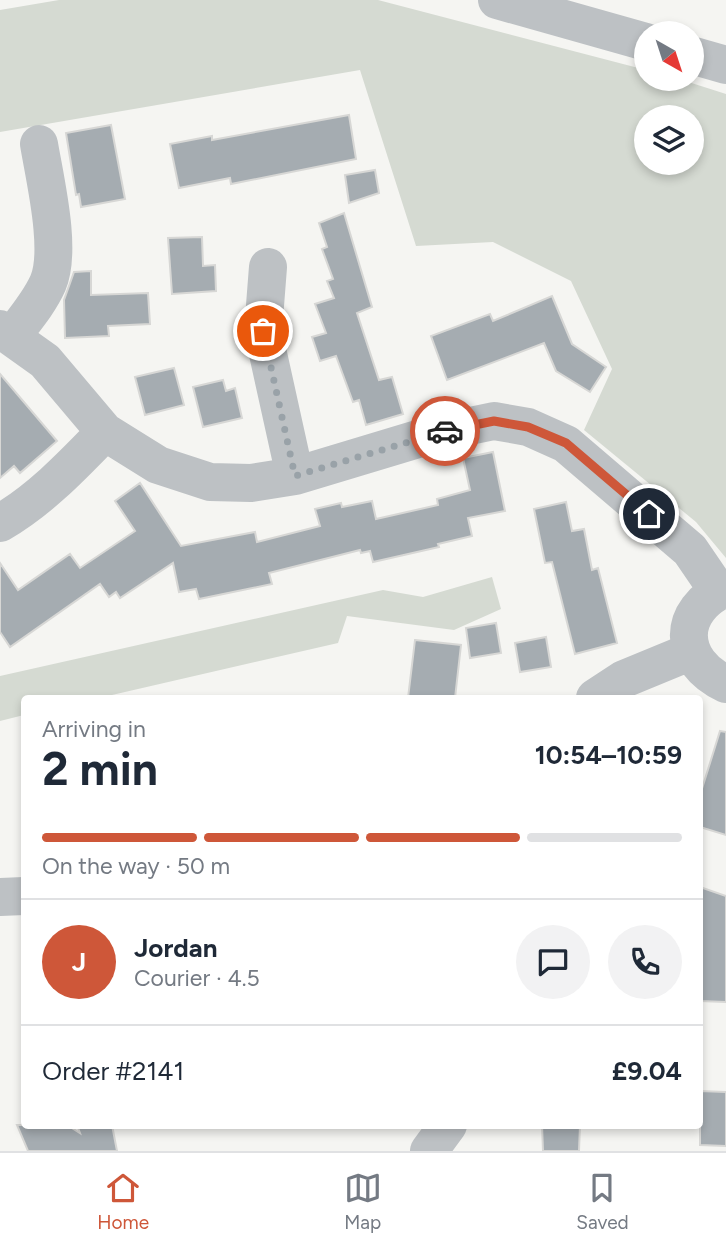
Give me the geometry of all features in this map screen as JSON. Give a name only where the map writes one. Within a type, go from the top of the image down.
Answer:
[{"type":"street","points":[[497,0],[601,14],[634,35]]},
{"type":"street","points":[[704,59],[726,65]]},
{"type":"street","points":[[39,144],[54,234],[49,280],[34,308],[6,333],[45,361],[105,432],[158,464],[210,482],[251,482],[295,476],[441,432],[494,421],[528,427],[566,443],[690,550],[722,589],[710,595],[697,608],[690,623],[689,641],[698,665],[711,677],[726,684]]},
{"type":"street","points":[[268,267],[263,331],[295,476]]},
{"type":"street","points":[[0,523],[20,512],[69,469],[105,432]]},
{"type":"street","points":[[600,695],[624,679],[692,651]]},
{"type":"street","points":[[0,897],[21,896]]},
{"type":"street","points":[[429,1151],[445,1129]]},
{"type":"shaded area","points":[[59,0],[378,0],[634,67],[634,91],[704,91],[704,87],[726,94],[726,558],[696,522],[584,430],[612,369],[571,281],[493,242],[416,246],[360,70],[0,132],[0,10]]},
{"type":"shaded area","points":[[492,577],[501,609],[454,630],[347,616],[338,643],[112,695],[21,695],[21,716],[0,721],[0,676],[383,590],[423,597]]},
{"type":"building","points":[[349,115],[356,159],[231,184],[230,178],[179,188],[170,144],[212,136],[212,140]]},
{"type":"building","points":[[111,125],[125,199],[81,207],[79,194],[76,195],[66,133]]},
{"type":"building","points":[[375,170],[379,193],[349,203],[345,175]]},
{"type":"building","points":[[344,213],[372,307],[357,313],[379,380],[392,377],[403,414],[366,425],[359,400],[353,402],[336,356],[320,361],[312,337],[326,333],[315,304],[334,298],[327,281],[333,279],[322,249],[327,247],[319,223]]},
{"type":"building","points":[[202,237],[203,266],[215,265],[216,291],[172,294],[168,238]]},
{"type":"building","points":[[91,271],[91,295],[148,293],[150,324],[108,326],[109,336],[65,338],[64,300],[74,272]]},
{"type":"building","points":[[552,296],[572,344],[606,367],[590,392],[556,371],[544,343],[447,380],[431,336],[490,314],[493,321]]},
{"type":"building","points":[[174,368],[184,405],[145,415],[135,377]]},
{"type":"building","points":[[0,374],[57,441],[20,473],[14,466],[0,478]]},
{"type":"building","points":[[223,380],[226,391],[235,388],[242,418],[203,427],[193,387]]},
{"type":"building","points":[[493,452],[505,511],[468,518],[472,536],[438,544],[439,547],[373,562],[370,551],[361,553],[360,550],[269,573],[272,584],[199,599],[196,589],[179,592],[173,563],[120,598],[116,592],[109,597],[100,584],[10,647],[0,632],[0,563],[18,590],[70,554],[80,568],[135,531],[115,501],[140,483],[181,546],[255,532],[257,542],[320,526],[315,509],[341,503],[342,507],[372,501],[376,519],[438,505],[437,499],[470,490],[463,458]]},
{"type":"building","points":[[566,502],[572,531],[584,529],[592,570],[598,568],[617,643],[575,654],[552,562],[545,563],[534,509]]},
{"type":"building","points":[[496,623],[501,653],[470,658],[466,628]]},
{"type":"building","points":[[546,637],[551,667],[520,672],[515,643]]},
{"type":"building","points":[[415,640],[461,645],[455,695],[408,695]]},
{"type":"building","points":[[720,731],[726,732],[726,835],[703,828],[703,785]]},
{"type":"building","points":[[703,888],[726,896],[726,1002],[703,1001]]},
{"type":"building","points":[[703,1091],[726,1092],[726,1146],[700,1145],[700,1129],[703,1129]]},
{"type":"building","points":[[17,1125],[21,1125],[21,1129],[74,1129],[80,1133],[78,1129],[113,1129],[117,1151],[28,1151]]},
{"type":"building","points":[[542,1129],[580,1129],[579,1151],[543,1151]]},
{"type":"way so far","points":[[263,331],[295,476],[445,431]]},
{"type":"route","points":[[445,431],[494,421],[528,427],[566,443],[649,514]]}]
